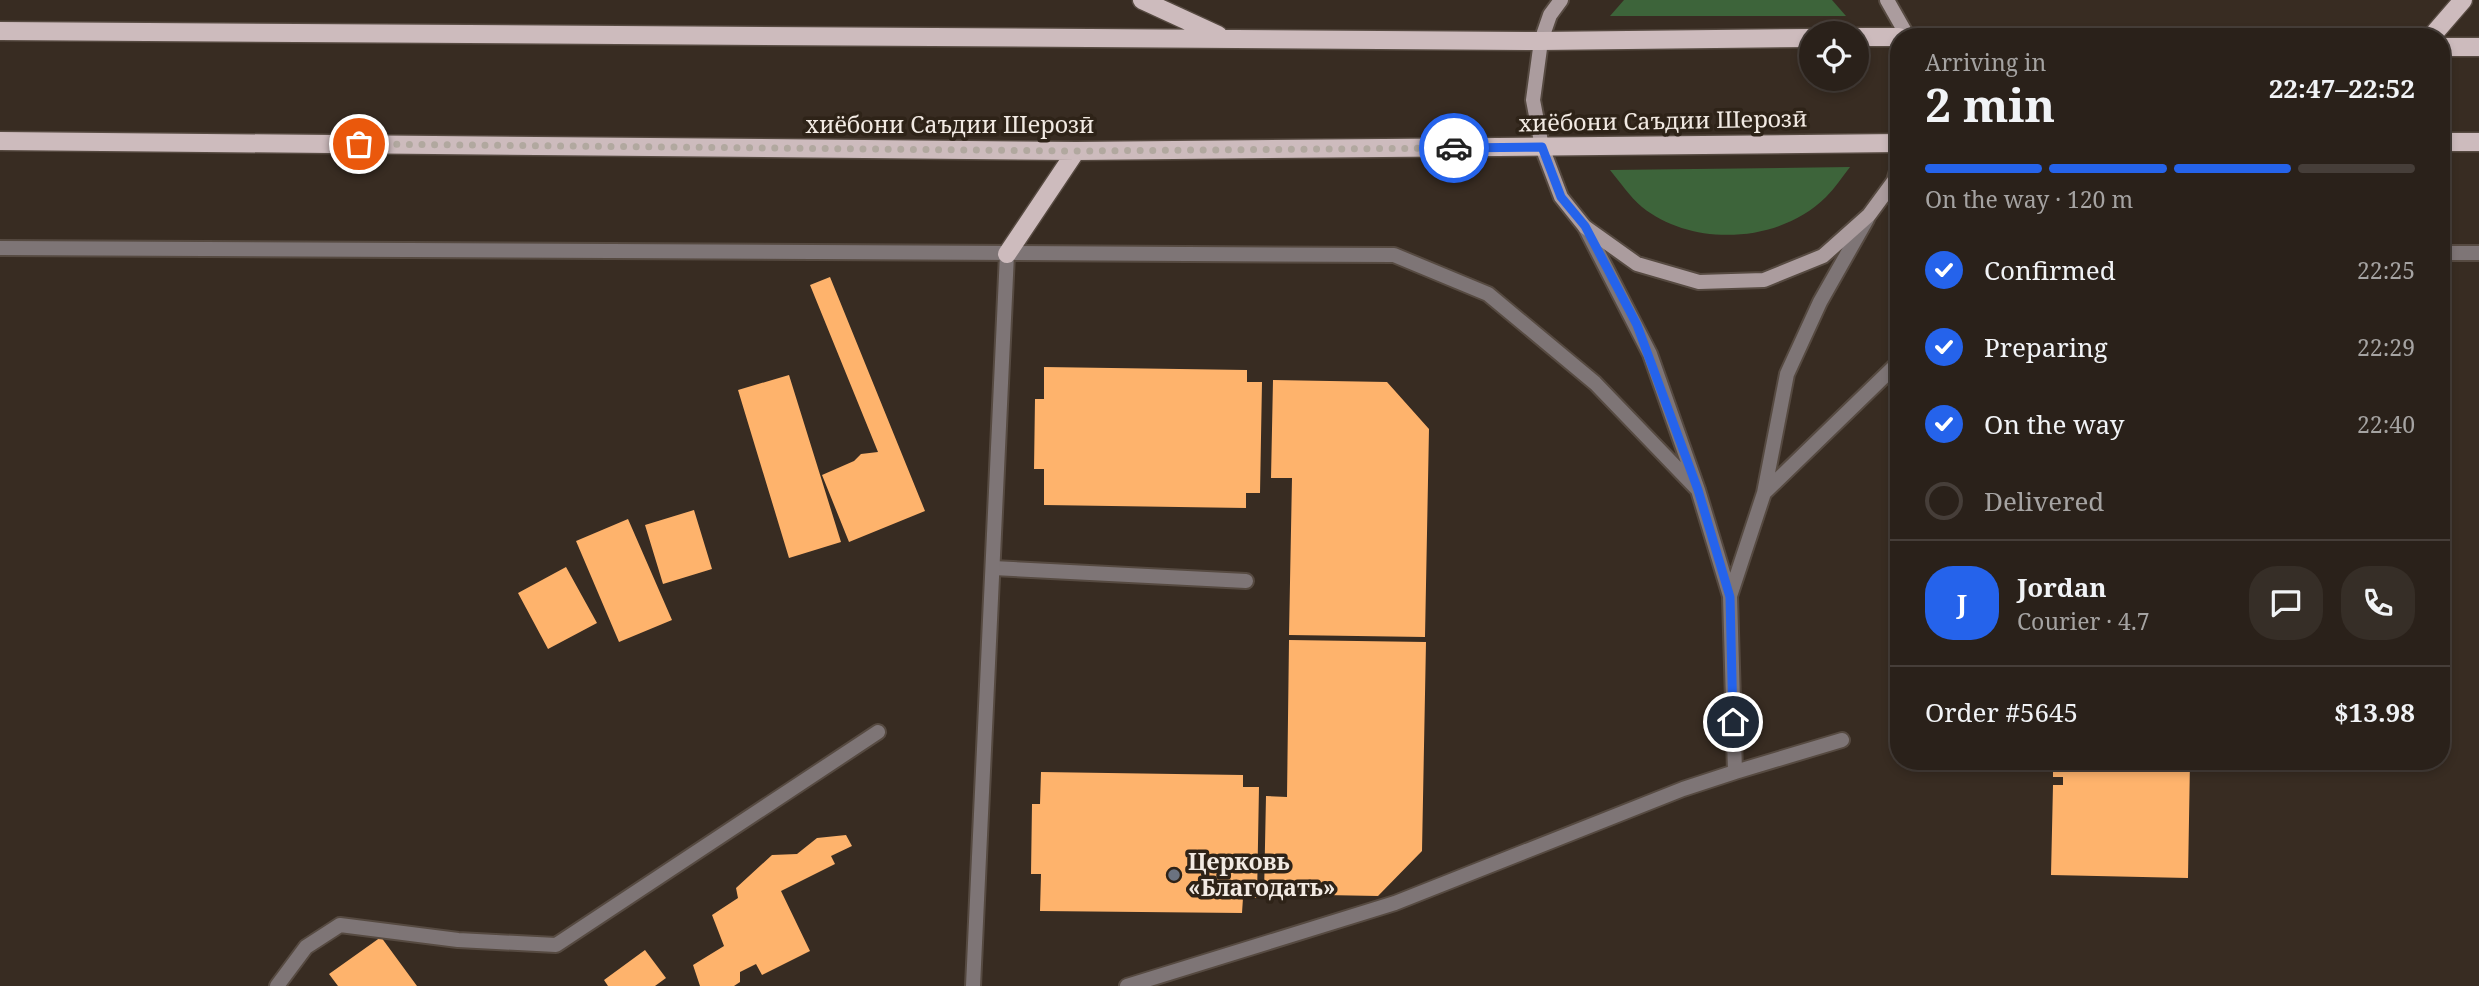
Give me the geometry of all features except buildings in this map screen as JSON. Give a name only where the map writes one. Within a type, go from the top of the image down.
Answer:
[{"type":"main road","points":[[1143,0],[1224,38]]},
{"type":"main road","points":[[1561,0],[1550,15],[1541,41],[1533,100],[1542,147],[1561,197],[1585,226],[1637,264],[1699,282],[1764,280],[1824,256],[1869,215],[1890,188]]},
{"type":"main road","points":[[1887,0],[1903,28]]},
{"type":"main road","points":[[2439,28],[2463,0]]},
{"type":"main road","points":[[0,31],[1541,41],[1799,38]]},
{"type":"main road","points":[[1869,37],[1890,37]]},
{"type":"main road","points":[[2450,47],[2479,47]]},
{"type":"main road","name":"хиёбони Саъдии Шерозӣ","points":[[0,141],[1076,151],[1890,143]]},
{"type":"main road","points":[[2450,142],[2479,142]]},
{"type":"main road","points":[[1007,254],[1076,151]]},
{"type":"street","points":[[1730,597],[1764,493],[1787,374],[1820,302],[1869,215]]},
{"type":"street","points":[[1585,226],[1650,354],[1698,490],[1730,597],[1735,772]]},
{"type":"street","points":[[0,248],[1394,255],[1489,294],[1595,383],[1698,490]]},
{"type":"street","points":[[2450,253],[2479,253]]},
{"type":"street","points":[[973,986],[1007,254]]},
{"type":"street","points":[[1764,493],[1890,371]]},
{"type":"street","points":[[993,568],[1245,580]]},
{"type":"street","points":[[277,986],[306,947],[340,925],[458,940],[556,945],[878,732]]},
{"type":"street","points":[[1127,986],[1395,903],[1683,789],[1842,740]]},
{"type":"green space","points":[[1624,0],[1832,0],[1846,16],[1610,16]]},
{"type":"green space","points":[[1850,167],[1826,197],[1807,212],[1785,224],[1736,235],[1686,229],[1663,220],[1642,207],[1610,170]]},
{"type":"way so far","points":[[359,144],[1076,151],[1454,148]]},
{"type":"place","name":"Церковь «Благодать»","points":[[1174,875]]},
{"type":"route","points":[[1454,148],[1542,147],[1561,197],[1585,226],[1637,325],[1676,424],[1730,597],[1733,722]]}]
